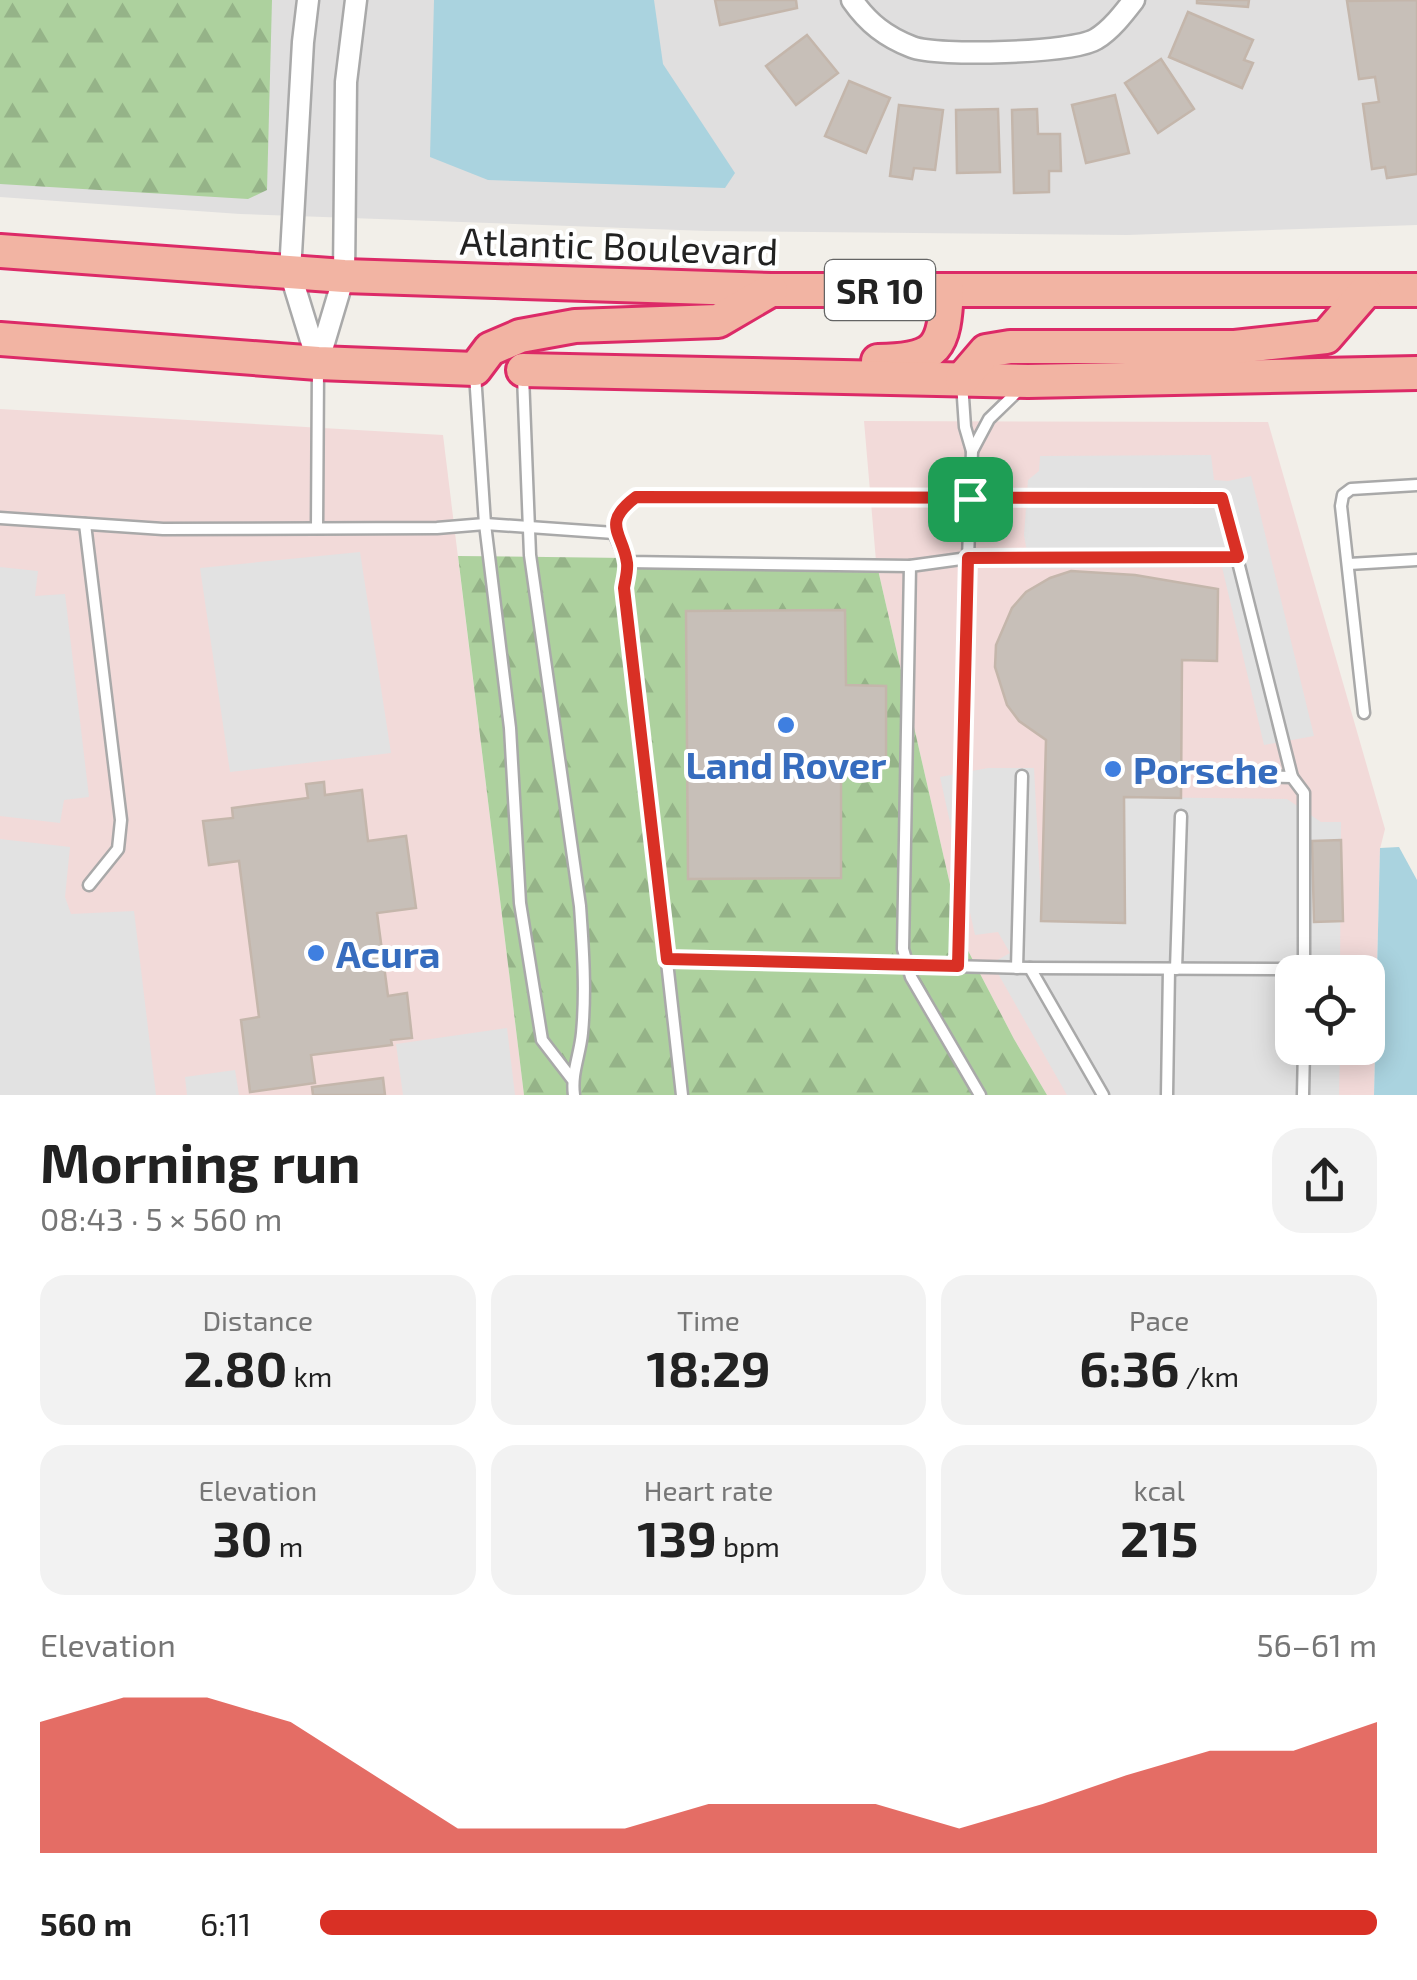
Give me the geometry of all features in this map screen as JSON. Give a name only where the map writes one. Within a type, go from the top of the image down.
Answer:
[{"type":"highway","name":"Atlantic Boulevard","points":[[0,251],[344,276],[771,290],[1417,290]]},
{"type":"highway","points":[[0,339],[474,369],[490,348],[520,336],[575,326],[718,320],[771,290]]},
{"type":"highway","points":[[720,377],[776,360],[908,360],[934,348],[945,332],[948,290]]},
{"type":"highway","points":[[962,379],[986,351],[1010,348],[1235,346],[1326,337],[1364,292]]},
{"type":"highway","points":[[523,370],[1028,381],[1417,374]]},
{"type":"street","points":[[308,0],[302,42],[290,272],[318,362]]},
{"type":"street","points":[[318,362],[344,276],[346,82],[356,0]]},
{"type":"street","points":[[852,0],[878,30],[926,52],[1075,46],[1095,41],[1134,0]]},
{"type":"lane","points":[[317,528],[318,362]]},
{"type":"lane","points":[[474,369],[486,524],[510,728],[520,903],[542,1040],[572,1080]]},
{"type":"lane","points":[[523,370],[527,524],[584,959],[582,1035],[572,1080],[574,1095]]},
{"type":"lane","points":[[958,966],[972,450],[965,427],[962,379]]},
{"type":"lane","points":[[972,450],[990,419],[1028,381]]},
{"type":"lane","points":[[1364,713],[1343,494],[1351,489],[1417,485]]},
{"type":"lane","points":[[682,1095],[624,588],[627,562],[614,533],[622,507],[636,497],[1222,498],[1292,777],[1304,793],[1304,955]]},
{"type":"lane","points":[[0,518],[162,529],[527,524],[614,533]]},
{"type":"lane","points":[[84,524],[121,820],[118,849],[89,885]]},
{"type":"lane","points":[[627,562],[910,566],[968,558],[1238,557]]},
{"type":"lane","points":[[1349,564],[1417,560]]},
{"type":"lane","points":[[910,566],[904,949],[911,977],[980,1095]]},
{"type":"lane","points":[[1022,776],[1024,968],[1103,1095]]},
{"type":"lane","points":[[1242,776],[1292,777]]},
{"type":"lane","points":[[1166,1095],[1181,816]]},
{"type":"lane","points":[[667,959],[1275,971]]},
{"type":"lane","points":[[1303,1095],[1304,1065]]},
{"type":"shaded area","points":[[0,0],[1417,0],[1417,225],[1127,235],[707,231],[240,214],[0,197]]},
{"type":"shaded area","points":[[0,409],[443,435],[524,1095],[0,1095]]},
{"type":"shaded area","points":[[864,421],[1268,422],[1385,829],[1380,849],[1377,955],[1275,955],[1275,1065],[1375,1065],[1374,1095],[1047,1095],[963,941],[876,561]]},
{"type":"shaded area","points":[[1211,455],[1214,480],[1251,476],[1314,736],[1264,745],[1222,567],[1030,569],[1024,535],[1028,480],[1039,471],[1040,456]]},
{"type":"shaded area","points":[[360,552],[391,753],[230,772],[200,568]]},
{"type":"shaded area","points":[[0,567],[38,571],[35,596],[65,594],[89,797],[64,800],[60,823],[0,816]]},
{"type":"shaded area","points":[[988,768],[1034,768],[1042,921],[1125,922],[1124,797],[1287,799],[1321,822],[1341,822],[1340,955],[1275,955],[1275,1065],[1340,1065],[1339,1095],[1067,1095],[992,963],[1010,953],[998,932],[975,935],[940,777]]},
{"type":"shaded area","points":[[0,839],[70,847],[65,897],[71,914],[134,911],[156,1095],[0,1095]]},
{"type":"shaded area","points":[[507,1028],[515,1095],[403,1095],[396,1044]]},
{"type":"shaded area","points":[[235,1070],[239,1095],[187,1095],[185,1077]]},
{"type":"green space","points":[[0,0],[272,0],[267,190],[248,199],[0,184]]},
{"type":"green space","points":[[458,556],[876,561],[963,941],[1047,1095],[524,1095]]},
{"type":"water","points":[[434,0],[654,0],[663,64],[735,173],[725,188],[488,180],[430,157]]},
{"type":"water","points":[[1399,847],[1417,880],[1417,1095],[1374,1095],[1375,1065],[1385,1065],[1385,955],[1377,955],[1380,848]]},
{"type":"building","points":[[715,0],[796,0],[797,8],[720,25]]},
{"type":"building","points":[[1197,0],[1249,0],[1248,7]]},
{"type":"building","points":[[1417,0],[1417,174],[1387,178],[1385,167],[1372,169],[1363,104],[1379,102],[1375,77],[1359,79],[1347,1]]},
{"type":"building","points":[[1188,12],[1253,40],[1244,60],[1253,63],[1242,88],[1169,57]]},
{"type":"building","points":[[807,35],[838,73],[796,105],[766,66]]},
{"type":"building","points":[[1161,59],[1194,109],[1158,133],[1125,83]]},
{"type":"building","points":[[849,81],[890,98],[866,153],[825,136]]},
{"type":"building","points":[[1115,95],[1129,153],[1086,163],[1072,105]]},
{"type":"building","points":[[899,105],[943,110],[935,170],[914,168],[912,179],[890,176]]},
{"type":"building","points":[[998,109],[1000,172],[957,173],[956,110]]},
{"type":"building","points":[[1037,109],[1038,134],[1060,134],[1061,171],[1049,171],[1049,192],[1014,193],[1012,110]]},
{"type":"building","name":"Porsche","points":[[1071,571],[1135,575],[1218,589],[1217,661],[1182,660],[1181,798],[1124,797],[1125,923],[1041,921],[1046,740],[1019,721],[1007,705],[995,667],[996,645],[1012,608],[1026,592]]},
{"type":"building","name":"Land Rover","points":[[845,610],[846,685],[886,686],[886,765],[841,766],[841,878],[688,879],[686,611]]},
{"type":"building","name":"Acura","points":[[324,782],[325,795],[362,790],[368,841],[406,836],[416,908],[377,913],[388,996],[407,993],[412,1038],[391,1040],[392,1045],[311,1055],[315,1083],[250,1092],[241,1020],[259,1017],[239,861],[209,865],[203,821],[233,818],[232,808],[308,798],[306,784]]},
{"type":"building","points":[[1341,840],[1343,921],[1314,922],[1312,841]]},
{"type":"building","points":[[383,1078],[385,1095],[313,1095],[312,1087]]},
{"type":"place","name":"Land Rover","points":[[786,725]]},
{"type":"place","name":"Porsche","points":[[1113,769]]},
{"type":"place","name":"Acura","points":[[316,953]]},
{"type":"route","points":[[636,497],[970,499],[1222,498],[1238,557],[968,558],[958,966],[667,959],[624,588],[627,562],[614,533],[622,507],[636,497]]}]
